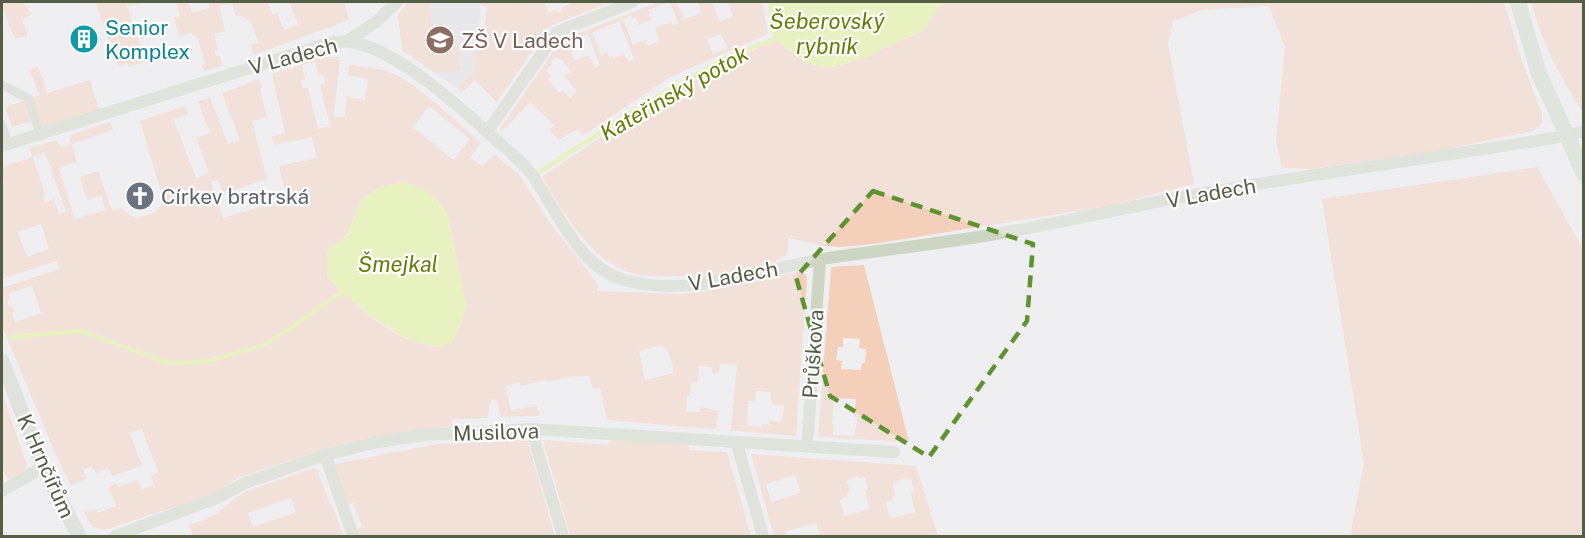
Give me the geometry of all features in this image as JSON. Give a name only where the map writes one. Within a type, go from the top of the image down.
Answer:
[{"type":"main road","points":[[1518,2],[1538,71],[1584,174]]},
{"type":"street","points":[[347,41],[376,22],[397,2]]},
{"type":"street","points":[[487,132],[557,32],[633,2]]},
{"type":"street","name":"V Ladech","points":[[5,146],[310,48],[347,41],[367,46],[403,65],[487,132],[531,174],[561,224],[589,258],[605,271],[626,280],[676,286],[702,284],[820,260],[986,235],[1205,193],[1566,136],[1584,131]]},
{"type":"street","points":[[2,85],[29,99],[40,134]]},
{"type":"street","points":[[2,125],[5,146]]},
{"type":"street","name":"Průškova","points":[[807,447],[820,260]]},
{"type":"street","name":"K Hrnčířům","points":[[2,361],[44,467],[79,537]]},
{"type":"street","points":[[531,429],[563,537]]},
{"type":"street","name":"Musilova","points":[[115,537],[217,498],[245,483],[325,455],[373,443],[424,435],[531,429],[737,444],[894,452]]},
{"type":"street","points":[[737,444],[763,537]]},
{"type":"street","points":[[325,455],[353,537]]},
{"type":"street","points":[[2,491],[44,467]]},
{"type":"highlighted area","points":[[873,191],[1033,244],[1027,321],[929,457],[830,396],[796,277]]},
{"type":"shaded area","points":[[2,2],[22,2],[32,14],[22,20],[28,36],[15,39]]},
{"type":"shaded area","points":[[95,2],[149,2],[127,6],[146,61],[129,67],[127,63],[118,66]]},
{"type":"shaded area","points":[[176,2],[189,2],[192,13],[209,8],[208,2],[267,2],[273,15],[277,13],[284,30],[298,24],[289,2],[344,2],[349,20],[253,55],[251,45],[258,43],[249,21],[235,15],[232,3],[219,6],[225,31],[214,34],[218,50],[215,51],[216,56],[220,56],[222,66],[204,71],[202,65],[205,64],[198,39],[191,33],[179,36],[174,17],[180,16]]},
{"type":"shaded area","name":"ZŠ V Ladech","points":[[408,2],[481,2],[474,72],[457,88],[402,50],[398,14]]},
{"type":"shaded area","points":[[408,2],[430,2],[433,39],[457,37],[460,71],[435,73],[402,50],[398,14]]},
{"type":"shaded area","points":[[481,2],[544,2],[549,13],[556,10],[557,13],[570,2],[611,2],[550,26],[497,102],[475,80],[462,92],[457,88],[474,72],[479,26],[485,27],[487,7]]},
{"type":"shaded area","points":[[659,2],[669,2],[648,10],[651,20],[639,25],[637,19],[630,16],[623,19],[633,45],[646,40],[648,46],[659,42],[655,28],[671,22],[672,25],[678,23],[670,2],[677,2],[684,19],[701,13],[698,2],[712,2],[720,22],[733,16],[728,2],[762,2],[768,34],[672,76],[582,136],[578,129],[559,140],[549,130],[554,125],[530,102],[505,129],[499,130],[561,40]],"holes":[[[619,21],[634,59],[628,62],[624,54],[614,58],[609,57],[607,52],[601,55],[592,33]],[[588,34],[600,65],[595,68],[589,56],[574,60],[571,52],[574,51],[570,41]],[[721,34],[728,48],[713,54],[707,39]],[[556,57],[560,58],[571,71],[565,76],[577,92],[570,98],[563,90],[559,93],[548,79],[551,76],[546,70],[552,64],[550,62]]]},
{"type":"shaded area","points":[[943,2],[1504,2],[1522,61],[1542,114],[1542,124],[1533,131],[1441,150],[1312,169],[1282,168],[1276,141],[1285,47],[1269,6],[1202,10],[1173,21],[1168,44],[1194,184],[1109,206],[873,244],[840,247],[788,238],[788,254],[769,266],[699,280],[685,276],[640,275],[623,270],[608,261],[594,250],[570,222],[542,177],[656,102],[775,39],[803,62],[829,68],[858,60],[922,31]]},
{"type":"shaded area","points":[[1531,2],[1583,2],[1583,113],[1552,59]]},
{"type":"shaded area","points":[[321,57],[340,57],[334,117],[345,117],[345,96],[365,100],[368,79],[348,75],[349,65],[388,72],[400,77],[420,91],[481,143],[470,157],[482,166],[495,155],[520,175],[547,219],[598,284],[597,291],[680,294],[712,290],[802,271],[807,277],[796,436],[607,420],[600,388],[593,389],[589,376],[546,382],[545,380],[521,386],[519,382],[505,386],[511,410],[537,406],[538,416],[501,417],[497,401],[491,399],[487,418],[452,419],[452,427],[368,438],[317,451],[238,478],[214,494],[104,530],[93,527],[84,512],[96,509],[98,513],[116,506],[109,487],[116,483],[118,487],[138,480],[142,489],[154,485],[151,475],[158,472],[142,429],[130,433],[142,466],[112,476],[108,468],[96,473],[92,466],[83,470],[87,478],[71,486],[2,326],[2,288],[59,269],[56,261],[2,279],[2,184],[4,183],[2,167],[32,157],[30,148],[56,140],[61,147],[71,144],[70,139],[73,134],[110,122],[113,130],[72,144],[77,162],[59,168],[75,219],[105,210],[101,195],[87,200],[80,177],[98,171],[112,210],[122,208],[123,211],[136,218],[154,213],[164,202],[140,121],[184,106],[188,114],[174,120],[196,178],[209,173],[196,138],[210,133],[198,101],[210,98],[228,144],[240,140],[222,93],[259,79],[267,117],[252,121],[267,179],[223,194],[218,180],[211,182],[223,218],[287,199],[279,166],[317,158],[312,137],[274,145],[272,137],[285,133],[272,74],[301,65],[301,62]],"holes":[[[315,62],[318,75],[323,74],[325,83],[320,85],[330,126],[318,129],[308,88],[303,88],[301,81],[305,80],[302,65]],[[429,106],[470,139],[453,160],[413,127]],[[45,152],[66,212],[59,214],[54,199],[45,202],[43,195],[45,194],[33,157]],[[404,182],[428,192],[439,202],[447,216],[466,305],[461,324],[436,347],[405,338],[383,326],[327,277],[328,250],[346,236],[362,199],[382,186]],[[41,224],[49,249],[27,257],[18,232]],[[32,286],[41,313],[15,322],[12,314],[15,312],[13,307],[10,308],[7,300],[10,299],[9,293]],[[662,345],[672,361],[674,373],[645,380],[639,351]],[[720,364],[737,365],[731,430],[716,429],[718,411],[702,407],[699,412],[686,412],[687,396],[690,396],[691,383],[697,383],[699,366],[712,367],[712,373],[719,373]],[[756,391],[771,392],[771,401],[775,405],[784,406],[782,422],[769,421],[769,425],[762,424],[761,427],[747,425],[748,401],[755,401]]]},
{"type":"shaded area","points":[[38,66],[47,93],[90,80],[99,110],[43,127],[33,97],[40,95],[29,70]]},
{"type":"shaded area","points":[[26,100],[32,121],[12,127],[5,107]]},
{"type":"shaded area","points":[[1537,167],[1583,249],[1583,536],[1350,536],[1364,463],[1322,199]]},
{"type":"shaded area","points":[[864,265],[909,442],[818,437],[831,267]],"holes":[[[843,338],[860,339],[859,348],[866,349],[865,363],[862,363],[861,370],[841,369],[842,361],[836,360],[838,347],[843,347]],[[834,398],[856,399],[854,417],[858,417],[854,436],[833,435]]]},
{"type":"shaded area","points":[[2,393],[27,465],[24,471],[9,480],[2,469]]},
{"type":"shaded area","points":[[611,438],[688,444],[690,450],[727,452],[751,536],[570,536],[543,440],[608,445]]},
{"type":"shaded area","points":[[527,440],[555,536],[360,536],[357,530],[362,526],[353,503],[347,505],[335,468],[335,464],[437,444]]},
{"type":"shaded area","points":[[751,454],[916,466],[938,536],[820,536],[816,523],[786,531],[787,536],[774,536]],"holes":[[[795,475],[801,493],[771,502],[766,484]],[[858,476],[859,478],[865,477],[868,489],[865,490],[870,509],[844,516],[840,499],[847,497],[847,493],[850,493],[847,481]],[[911,479],[915,512],[890,519],[886,502],[893,500],[892,496],[895,495],[893,483]]]},
{"type":"shaded area","points":[[314,468],[320,471],[318,472],[344,536],[193,536],[189,525],[211,517],[244,492]],"holes":[[[291,498],[296,512],[253,527],[248,513]]]},
{"type":"water","name":"Šeberovský rybník","points":[[768,2],[943,2],[922,31],[858,60],[828,68],[803,62],[775,39],[771,30]]},
{"type":"water","name":"Šmejkal","points":[[404,182],[428,191],[447,213],[466,305],[461,324],[451,344],[436,347],[405,338],[348,298],[327,276],[327,250],[347,236],[362,199],[382,186]]},
{"type":"waterway","name":"Kateřinský potok","points":[[538,173],[638,108],[729,56],[775,39],[777,36]]},
{"type":"waterway","name":"Kateřinský potok","points":[[11,337],[81,331],[166,362],[189,363],[213,360],[267,344],[347,289]]},
{"type":"place","name":"Senior Komplex","points":[[84,39]]},
{"type":"place","name":"ZŠ V Ladech","points":[[440,40]]},
{"type":"place","name":"Církev bratrská","points":[[140,196]]}]
